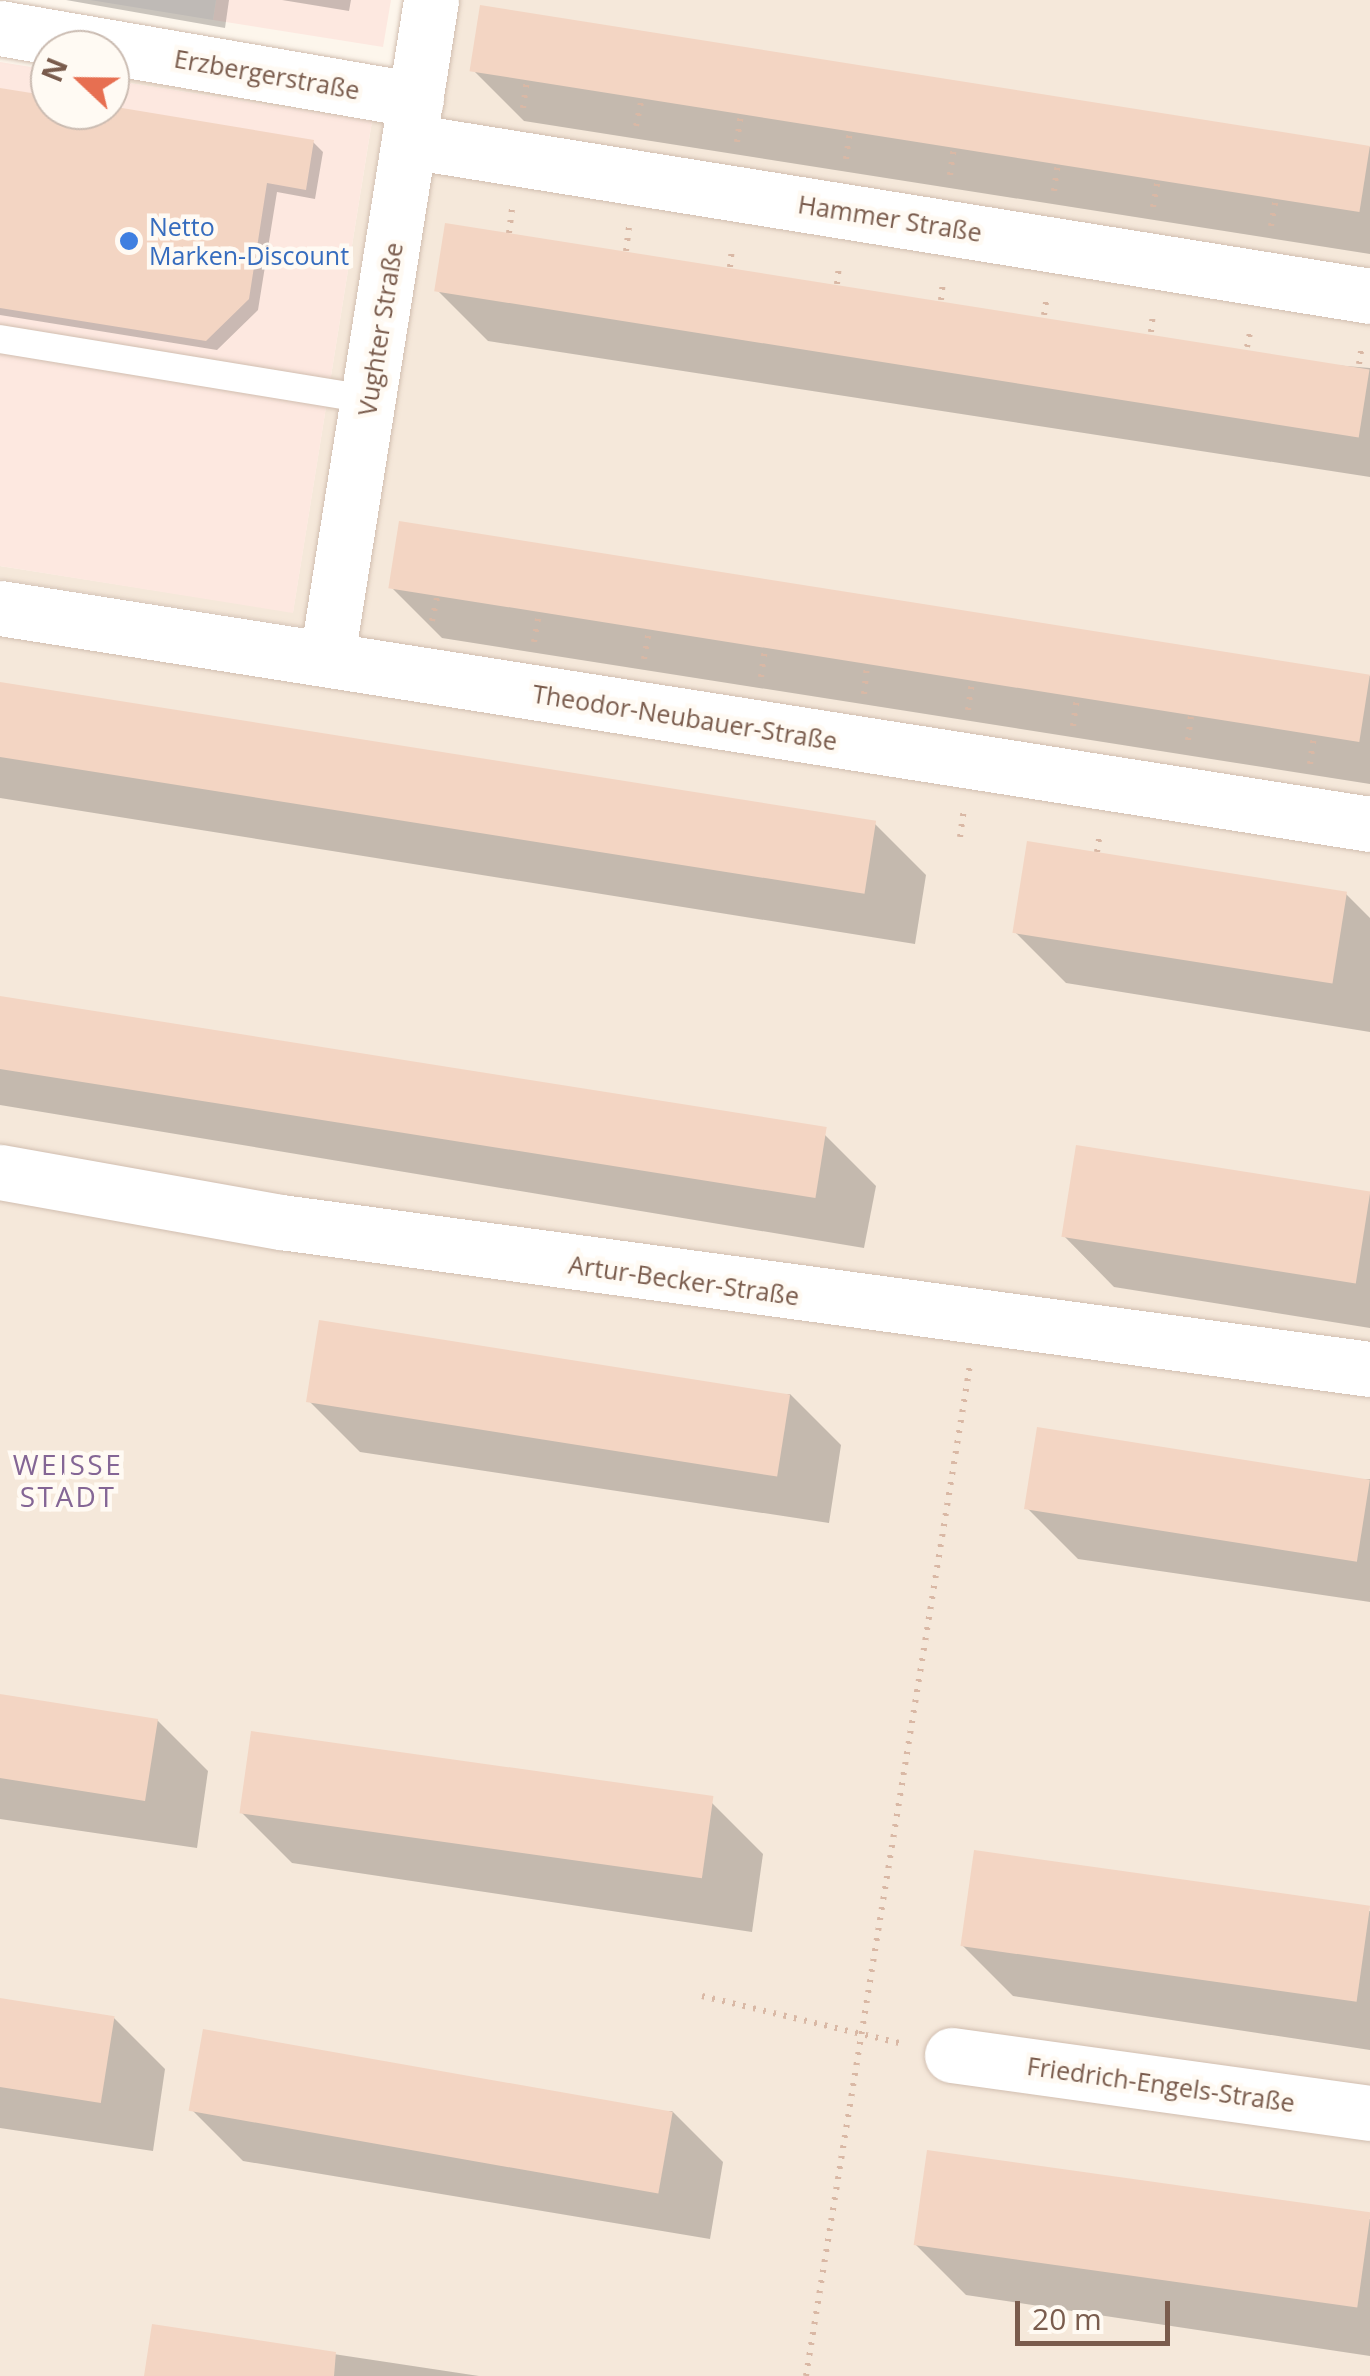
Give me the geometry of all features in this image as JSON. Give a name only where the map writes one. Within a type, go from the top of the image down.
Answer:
[{"type":"street","name":"Vughter Straße","points":[[327,657],[431,0]]},
{"type":"street","name":"Erzbergerstraße","points":[[0,28],[413,120]]},
{"type":"street","name":"Hammer Straße","points":[[413,120],[1370,296]]},
{"type":"street","name":"Theodor-Neubauer-Straße","points":[[0,608],[1370,824]]},
{"type":"street","name":"Artur-Becker-Straße","points":[[0,1172],[281,1222],[978,1321],[1370,1369]]},
{"type":"street","name":"Friedrich-Engels-Straße","points":[[952,2055],[1370,2112]]},
{"type":"lane","points":[[0,339],[368,399]]},
{"type":"path","points":[[1150,225],[1158,179]]},
{"type":"path","points":[[1268,244],[1276,197]]},
{"type":"path","points":[[806,2376],[978,1321]]},
{"type":"path","points":[[702,1996],[952,2055]]},
{"type":"shaded area","points":[[90,0],[216,0],[213,20]]},
{"type":"shaded area","points":[[216,0],[391,0],[383,47],[213,20]]},
{"type":"shaded area","points":[[450,0],[1370,0],[1370,2376],[0,2376],[0,628],[342,683]]},
{"type":"shaded area","points":[[0,62],[30,67],[30,130],[130,130],[130,83],[372,121],[293,613],[0,566]]},
{"type":"shaded area","points":[[130,66],[385,112],[305,627],[0,579],[0,566],[293,612],[372,121],[130,83]]},
{"type":"building","points":[[480,5],[1370,146],[1359,212],[470,71]]},
{"type":"building","name":"Netto Marken-Discount","points":[[0,88],[30,93],[30,130],[130,130],[130,109],[314,140],[306,190],[267,183],[249,299],[206,341],[0,308]]},
{"type":"building","points":[[445,223],[1369,369],[1359,438],[434,291]]},
{"type":"building","points":[[399,521],[1370,675],[1359,742],[388,588]]},
{"type":"building","points":[[0,682],[876,821],[865,894],[0,757]]},
{"type":"building","points":[[1027,841],[1347,892],[1332,984],[1012,933]]},
{"type":"building","points":[[0,996],[827,1127],[815,1198],[0,1069]]},
{"type":"building","points":[[1076,1145],[1370,1192],[1356,1283],[1061,1237]]},
{"type":"building","points":[[319,1320],[790,1395],[777,1477],[306,1402]]},
{"type":"building","points":[[1037,1427],[1370,1480],[1357,1562],[1024,1509]]},
{"type":"building","points":[[0,1694],[158,1719],[145,1801],[0,1778]]},
{"type":"building","points":[[251,1731],[713,1796],[702,1878],[239,1813]]},
{"type":"building","points":[[974,1850],[1370,1906],[1357,2002],[961,1946]]},
{"type":"building","points":[[0,1998],[115,2016],[101,2103],[0,2087]]},
{"type":"building","points":[[203,2029],[673,2112],[658,2194],[189,2111]]},
{"type":"building","points":[[927,2150],[1370,2212],[1357,2307],[914,2245]]},
{"type":"building","points":[[152,2324],[336,2352],[334,2376],[144,2376]]},
{"type":"place","name":"Netto Marken-Discount","points":[[129,241]]},
{"type":"district","name":"WEISSE STADT","points":[[68,1480]]}]
